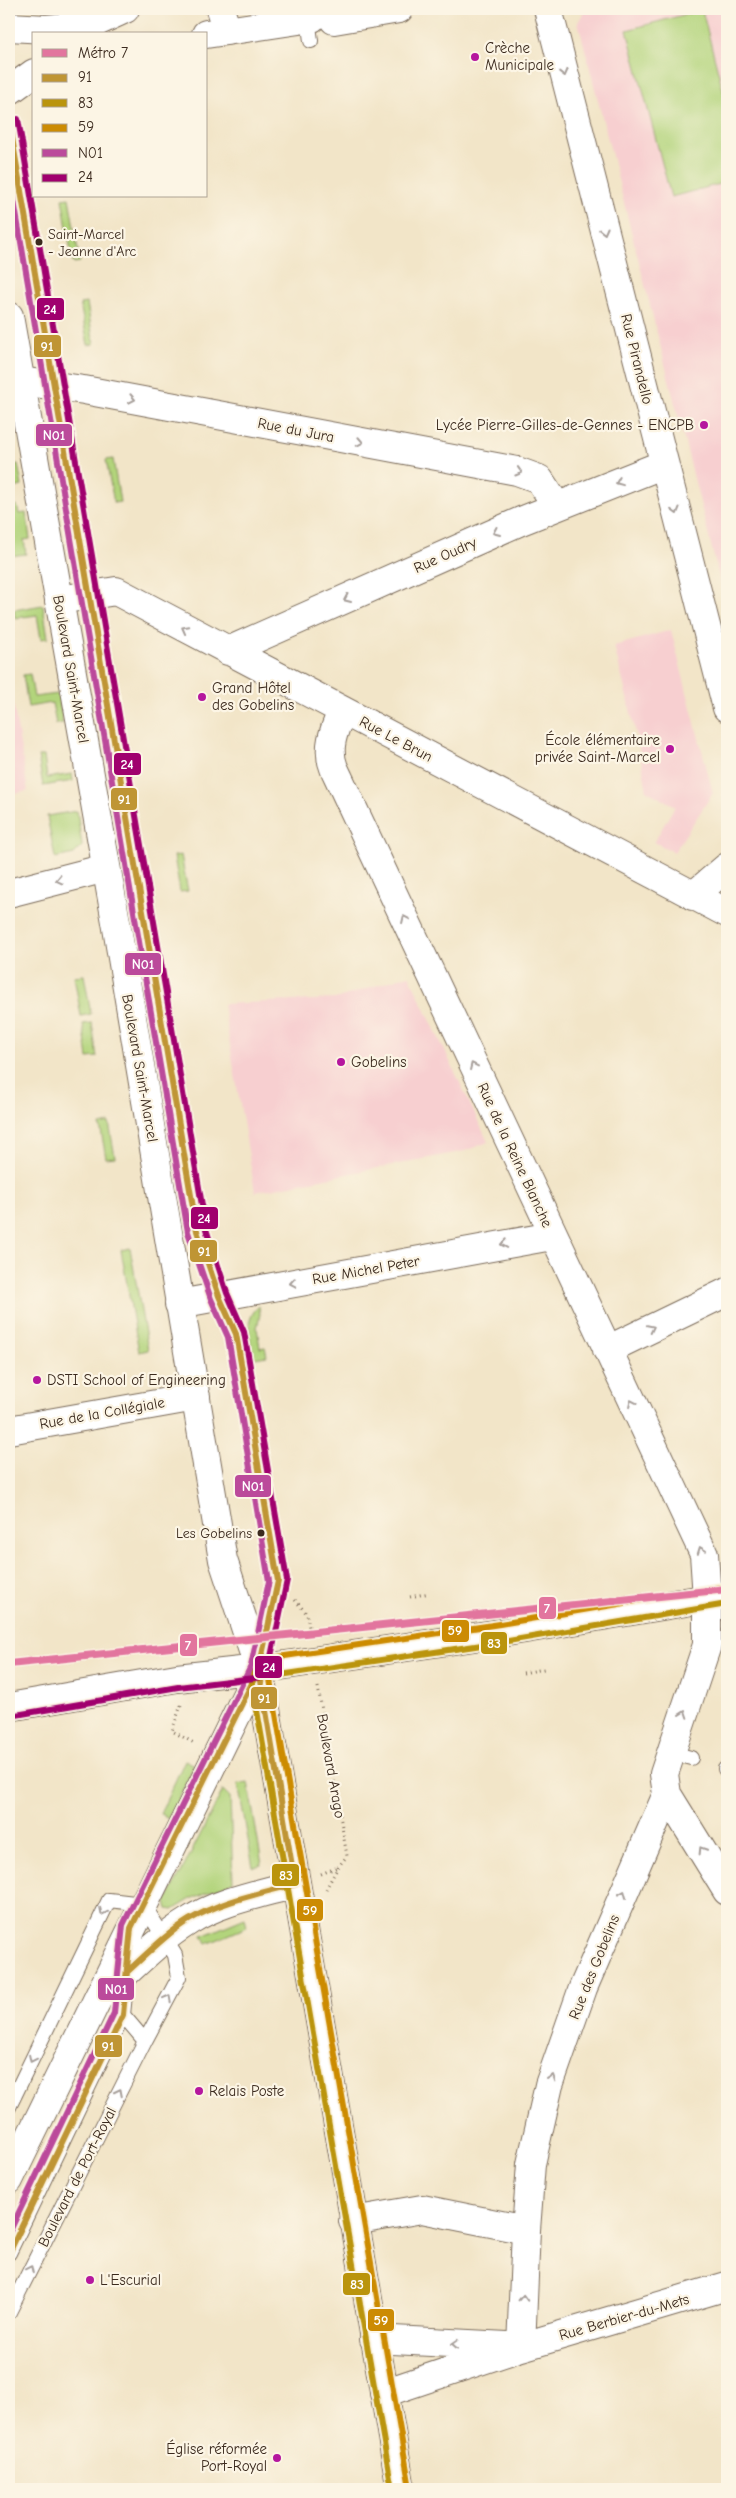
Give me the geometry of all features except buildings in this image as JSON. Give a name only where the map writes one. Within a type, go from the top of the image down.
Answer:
[{"type":"street","points":[[9,27],[89,31],[125,9]]},
{"type":"street","points":[[218,25],[316,24],[399,9]]},
{"type":"street","name":"Rue Pirandello","points":[[548,9],[727,708]]},
{"type":"street","points":[[9,91],[32,74]]},
{"type":"street","name":"Boulevard Saint-Marcel","points":[[9,316],[14,380],[59,600],[223,1560],[259,1669]]},
{"type":"street","name":"Rue du Jura","points":[[14,380],[55,385],[517,471],[539,479],[557,506]]},
{"type":"street","name":"Rue Oudry","points":[[228,652],[557,506],[664,464]]},
{"type":"street","name":"Rue Le Brun","points":[[59,600],[116,590],[228,652],[727,914]]},
{"type":"street","name":"Rue de la Reine Blanche","points":[[342,711],[334,728],[330,749],[334,768],[552,1236],[704,1554],[717,1597]]},
{"type":"street","points":[[693,896],[727,867]]},
{"type":"street","points":[[9,893],[106,868]]},
{"type":"street","name":"Rue Michel Peter","points":[[179,1304],[552,1236]]},
{"type":"street","points":[[607,1350],[727,1292]]},
{"type":"street","name":"Rue de la Collégiale","points":[[9,1430],[196,1397]]},
{"type":"street","points":[[9,1706],[176,1678],[259,1669],[501,1633],[717,1597]]},
{"type":"street","name":"Rue des Gobelins","points":[[521,2347],[531,2164],[549,2085],[583,1988],[667,1794],[664,1774],[681,1755],[717,1597]]},
{"type":"street","points":[[259,1669],[400,2489]]},
{"type":"street","name":"Boulevard de Port-Royal","points":[[9,2180],[259,1669]]},
{"type":"street","points":[[667,1794],[727,1891]]},
{"type":"street","name":"Boulevard de Port-Royal","points":[[96,2001],[166,1938],[190,1920],[210,1910],[295,1884]]},
{"type":"street","points":[[353,2221],[422,2209],[526,2230]]},
{"type":"street","name":"Rue Berbier-du-Mets","points":[[384,2393],[521,2347],[727,2286]]},
{"type":"street","name":"Rue Berbier-du-Mets","points":[[374,2339],[521,2347]]},
{"type":"lane","name":"Boulevard Saint-Marcel","points":[[9,120],[197,1231],[219,1296],[236,1334],[278,1581],[259,1669]]},
{"type":"lane","points":[[9,2107],[109,1900],[143,1904]]},
{"type":"lane","name":"Boulevard de Port-Royal","points":[[9,2312],[144,2041],[179,1977],[175,1955],[143,1904]]},
{"type":"lane","name":"Boulevard de Port-Royal","points":[[9,2253],[122,2014],[131,1928]]},
{"type":"lane","points":[[122,2014],[144,2041]]},
{"type":"path","points":[[278,1581],[307,1614],[314,1661]]},
{"type":"path","points":[[410,1597],[429,1593]]},
{"type":"path","name":"Boulevard Arago","points":[[314,1661],[347,1856],[338,1868]]},
{"type":"path","points":[[523,1673],[544,1668]]},
{"type":"path","points":[[181,1705],[172,1731],[195,1744]]},
{"type":"shaded area","name":"Lycée Pierre-Gilles-de-Gennes - ENCPB","points":[[586,9],[727,9],[727,608],[578,22]]},
{"type":"shaded area","name":"École élémentaire privée Saint-Marcel","points":[[671,630],[713,793],[674,852],[654,842],[675,806],[647,791],[637,737],[614,646]]},
{"type":"shaded area","points":[[9,678],[28,791],[9,795]]},
{"type":"shaded area","name":"Gobelins","points":[[409,975],[488,1142],[465,1151],[255,1192],[223,1004],[335,999]]},
{"type":"green space","points":[[702,10],[727,106],[727,182],[671,197],[627,30]]},
{"type":"green space","points":[[69,198],[80,262],[73,263],[62,199]]},
{"type":"green space","points":[[87,303],[94,344],[88,345],[80,304]]},
{"type":"green space","points":[[9,456],[10,465],[18,464],[22,486],[9,489]]},
{"type":"green space","points":[[113,459],[120,502],[114,503],[106,460]]},
{"type":"green space","points":[[17,505],[19,514],[26,513],[30,539],[24,540],[26,554],[9,556],[9,507]]},
{"type":"green space","points":[[43,605],[48,638],[41,639],[37,615],[15,618],[14,610]]},
{"type":"green space","points":[[30,674],[34,697],[58,694],[63,723],[56,724],[52,703],[28,707],[23,675]]},
{"type":"green space","points":[[38,756],[44,756],[47,778],[72,774],[73,781],[43,786]]},
{"type":"green space","points":[[77,811],[82,846],[74,854],[55,858],[47,816]]},
{"type":"green space","points":[[181,855],[188,891],[180,892],[174,856]]},
{"type":"green space","points":[[84,975],[91,1014],[81,1016],[74,976]]},
{"type":"green space","points":[[92,1023],[97,1057],[88,1058],[83,1024]]},
{"type":"green space","points":[[109,1123],[115,1157],[106,1158],[100,1125]]},
{"type":"green space","points":[[130,1248],[148,1350],[139,1352],[121,1250]]},
{"type":"green space","points":[[259,1306],[260,1314],[257,1328],[260,1348],[265,1347],[267,1356],[254,1358],[249,1324],[254,1311]]},
{"type":"green space","points":[[185,1760],[195,1765],[169,1818],[160,1814]]},
{"type":"green space","points":[[248,1782],[262,1865],[253,1867],[238,1784]]},
{"type":"green space","points":[[223,1790],[230,1797],[233,1882],[191,1899],[173,1910],[168,1909],[166,1902]]},
{"type":"green space","points":[[245,1918],[247,1927],[207,1944],[202,1936]]},
{"type":"metro line","name":"7","points":[[9,1664],[727,1589]]},
{"type":"transit line","name":"24","points":[[10,1716],[178,1687],[263,1677],[268,1671],[287,1580],[244,1332],[227,1293],[206,1229],[18,119]]},
{"type":"transit line","name":"91","points":[[9,120],[197,1231],[219,1296],[236,1334],[278,1581],[259,1669],[295,1884],[240,1899],[201,1913],[172,1932],[127,1972],[123,2015],[9,2253]]},
{"type":"transit line","name":"N01","points":[[9,171],[188,1232],[211,1299],[228,1337],[269,1581],[251,1666],[123,1925],[114,2013],[9,2233]]},
{"type":"transit line","name":"59","points":[[258,1660],[500,1624],[726,1586]]},
{"type":"transit line","name":"83","points":[[260,1678],[502,1642],[727,1604]]},
{"type":"transit line","name":"91","points":[[126,1978],[131,1928],[259,1669],[261,1658]]},
{"type":"transit line","name":"59","points":[[268,1668],[410,2488]]},
{"type":"transit line","name":"83","points":[[250,1670],[392,2489]]},
{"type":"place","name":"Crèche Municipale","points":[[475,57]]},
{"type":"place","name":"Saint-Marcel - Jeanne d'Arc","points":[[39,242]]},
{"type":"place","name":"Lycée Pierre-Gilles-de-Gennes - ENCPB","points":[[704,425]]},
{"type":"place","name":"Grand Hôtel des Gobelins","points":[[202,697]]},
{"type":"place","name":"École élémentaire privée Saint-Marcel","points":[[670,749]]},
{"type":"place","name":"Gobelins","points":[[341,1062]]},
{"type":"place","name":"DSTI School of Engineering","points":[[37,1380]]},
{"type":"place","name":"Les Gobelins","points":[[261,1533]]},
{"type":"place","name":"Relais Poste","points":[[199,2091]]},
{"type":"place","name":"L'Escurial","points":[[90,2280]]},
{"type":"place","name":"Église réformée Port-Royal","points":[[277,2458]]}]
